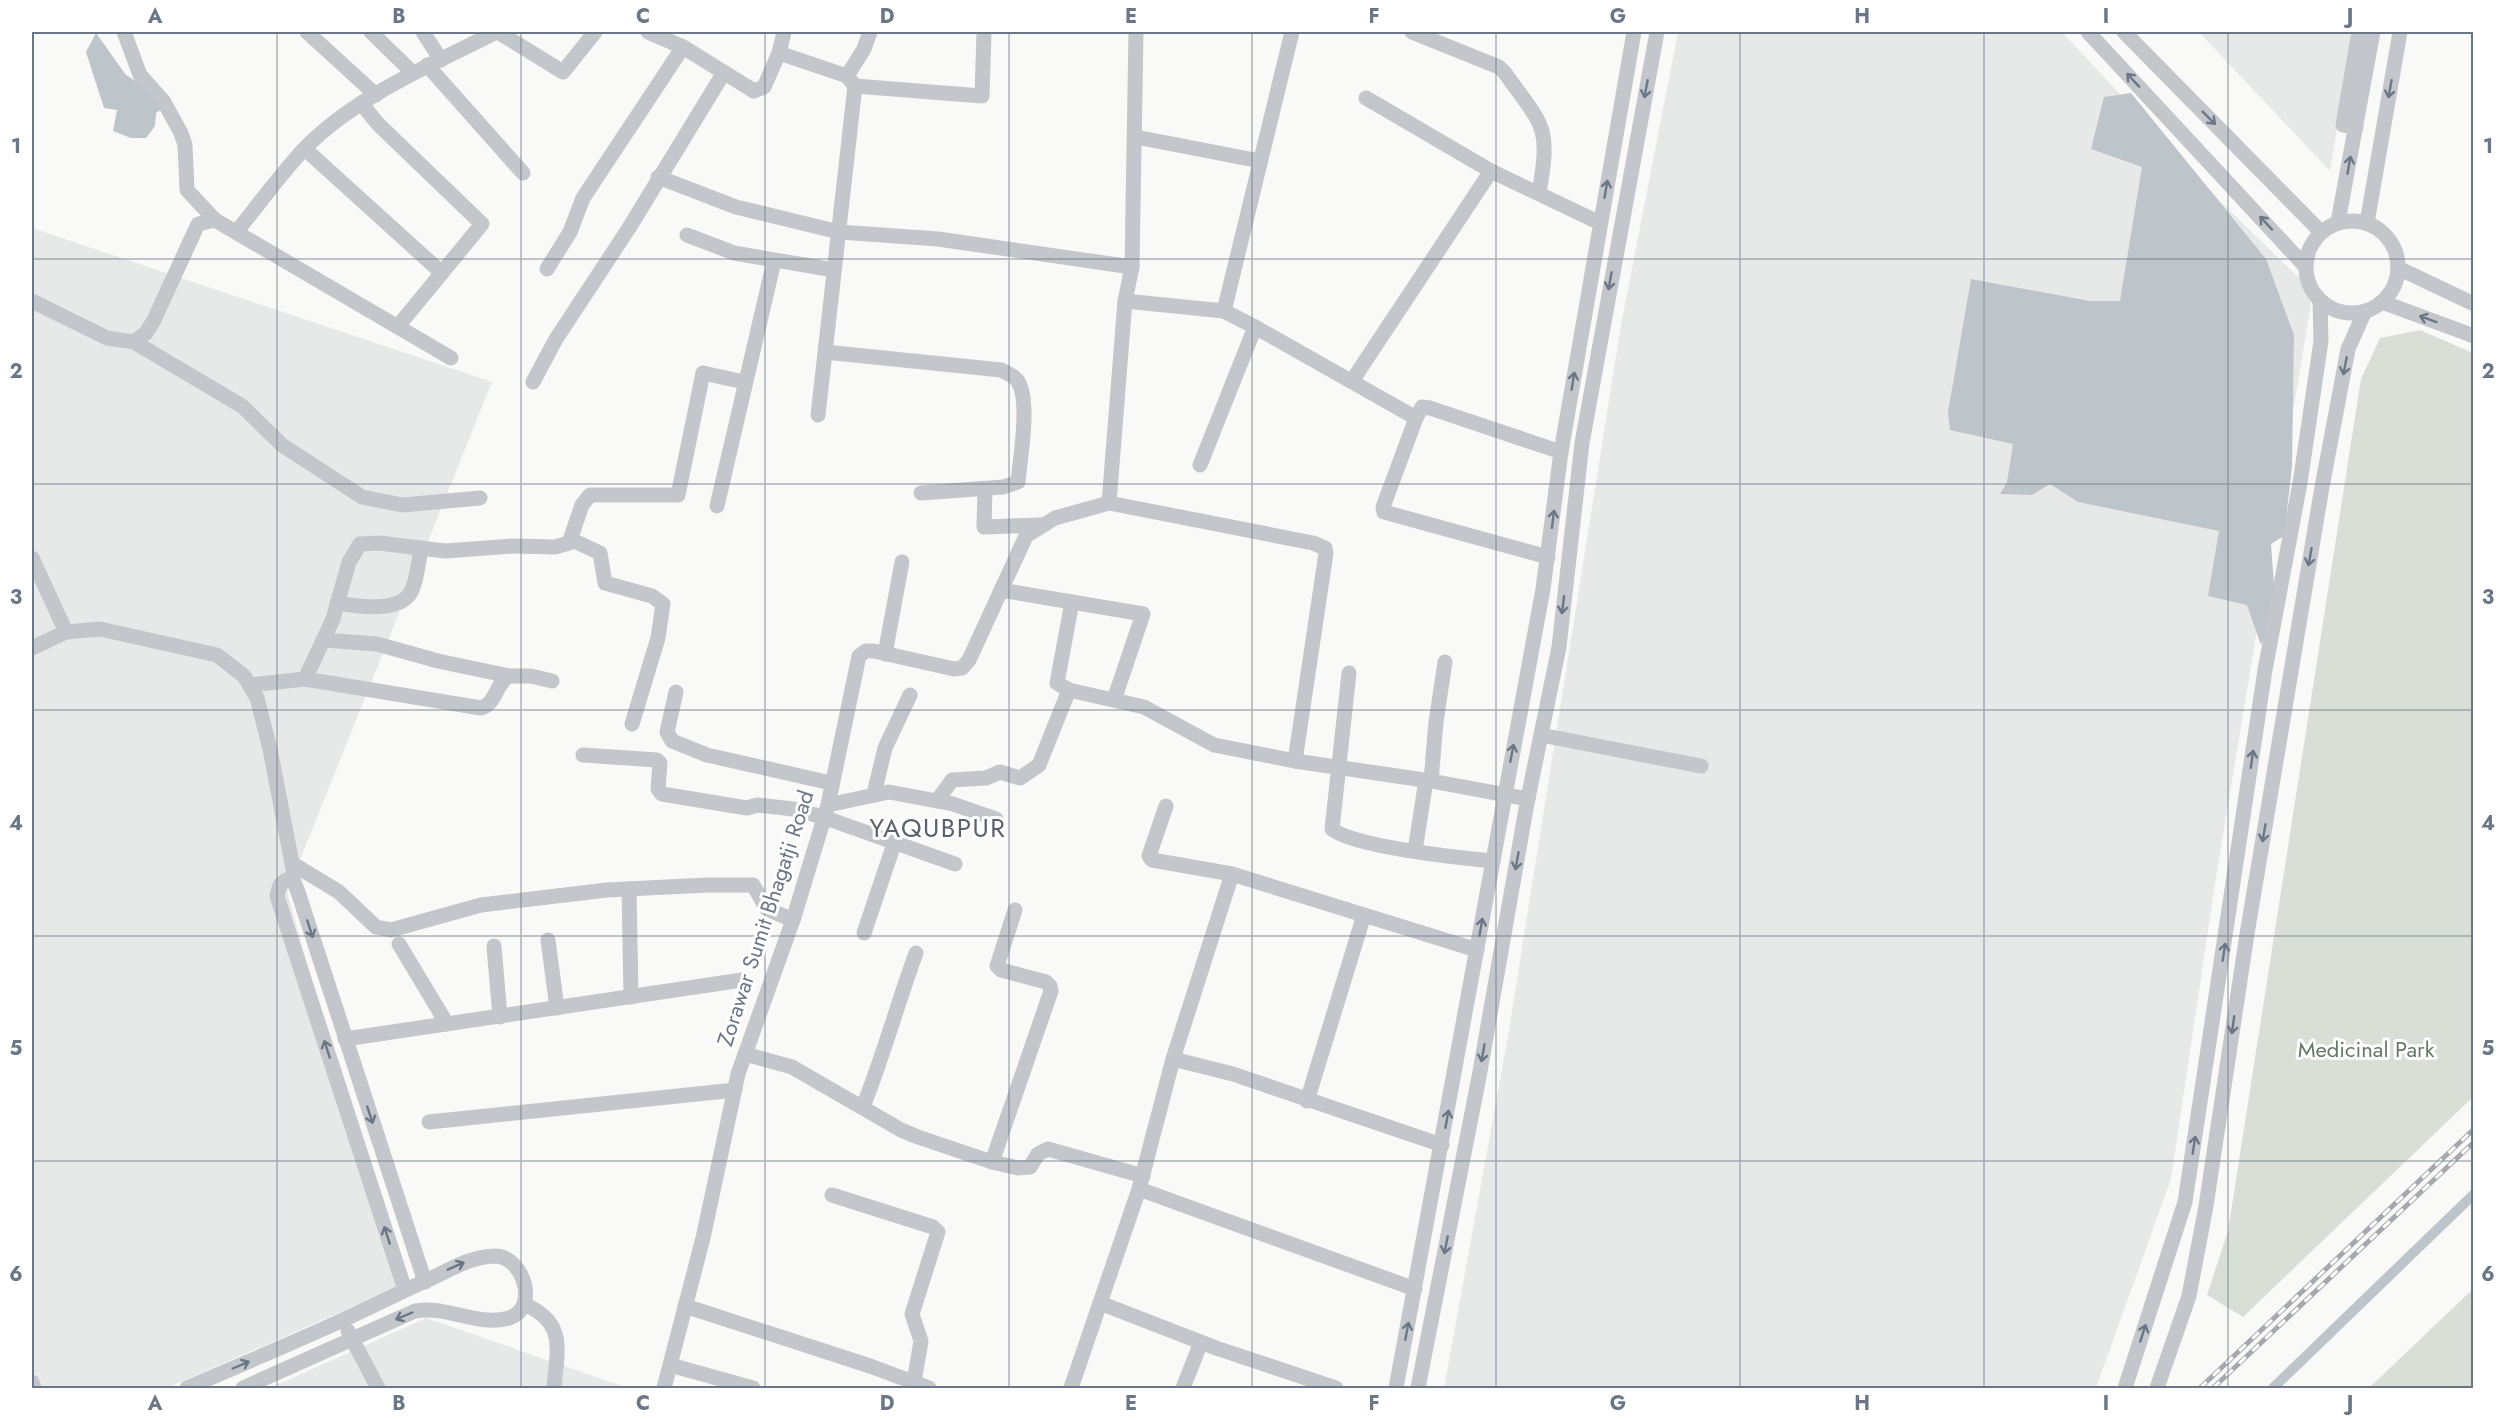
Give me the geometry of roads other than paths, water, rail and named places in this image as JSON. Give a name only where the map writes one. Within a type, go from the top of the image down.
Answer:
[{"type":"street","points":[[124,32],[135,66],[164,102],[181,133],[185,145],[187,190],[215,220],[399,325],[451,358]]},
{"type":"street","points":[[307,32],[376,95]]},
{"type":"street","points":[[371,32],[427,66],[523,172]]},
{"type":"street","points":[[423,32],[427,66]]},
{"type":"street","points":[[237,231],[305,149],[362,103],[427,66],[497,32],[563,72],[595,32]]},
{"type":"street","points":[[648,32],[683,47],[723,74],[754,91],[760,90],[779,53],[784,32]]},
{"type":"street","points":[[818,415],[839,232],[851,81],[870,32]]},
{"type":"street","points":[[779,53],[851,81],[982,96],[984,32]]},
{"type":"street","points":[[1136,32],[1132,267],[1125,301],[1109,502],[1313,543],[1325,548],[1295,761]]},
{"type":"street","points":[[1224,311],[1292,32]]},
{"type":"street","points":[[1412,32],[1499,67],[1505,73],[1543,126],[1545,158],[1539,193]]},
{"type":"street","points":[[1396,1389],[1548,557],[1562,446],[1634,32]]},
{"type":"street","points":[[1418,1389],[1479,1077],[1528,799],[1559,647],[1582,443],[1657,32]]},
{"type":"street","points":[[2088,32],[2306,266]]},
{"type":"street","points":[[2124,32],[2321,232]]},
{"type":"street","points":[[2356,127],[2343,125],[2360,32]]},
{"type":"street","points":[[2338,222],[2373,32]]},
{"type":"street","points":[[2367,223],[2400,32]]},
{"type":"street","points":[[547,269],[570,231],[583,198],[683,47]]},
{"type":"street","points":[[533,382],[556,339],[629,228],[658,177],[723,74]]},
{"type":"street","points":[[1366,98],[1491,171],[1600,222]]},
{"type":"street","points":[[362,103],[378,124],[482,224],[399,325]]},
{"type":"street","points":[[1136,137],[1260,161]]},
{"type":"street","points":[[305,149],[442,273]]},
{"type":"street","points":[[1352,381],[1491,171]]},
{"type":"street","points":[[658,177],[736,207],[839,232],[938,239],[1132,267]]},
{"type":"street","points":[[135,342],[146,333],[154,320],[198,224],[215,220]]},
{"type":"street","points":[[2338,222],[2367,223],[2390,240],[2398,268],[2394,286],[2382,302],[2365,311],[2336,310],[2320,300],[2309,285],[2306,266],[2310,247],[2321,232],[2338,222]]},
{"type":"street","points":[[687,235],[734,253],[834,270]]},
{"type":"street","points":[[717,506],[744,382],[774,261]]},
{"type":"street","points":[[2398,268],[2474,304]]},
{"type":"street","points":[[2125,1389],[2185,1202],[2265,670],[2301,483],[2321,341],[2320,300]]},
{"type":"street","points":[[32,301],[107,338],[135,342],[242,406],[282,445],[362,497],[403,506],[480,498]]},
{"type":"street","points":[[1125,301],[1224,311],[1416,418]]},
{"type":"street","points":[[2382,302],[2474,336]]},
{"type":"street","points":[[2157,1389],[2189,1296],[2196,1263],[2247,934],[2320,496],[2348,349],[2365,311]]},
{"type":"street","points":[[1200,465],[1255,327]]},
{"type":"street","points":[[825,352],[1001,370],[1016,379],[1024,412],[1018,482],[1013,486],[921,493]]},
{"type":"street","points":[[305,679],[324,640],[349,561],[360,544],[379,543],[421,550],[466,551],[513,546],[555,547],[568,543],[572,540],[582,505],[590,495],[678,495],[704,373],[744,382]]},
{"type":"street","points":[[1548,557],[1384,512],[1383,507],[1422,407],[1562,446],[1582,443]]},
{"type":"street","points":[[985,489],[984,527],[1042,525]]},
{"type":"street","name":"Zorawar Sumit Bhagatji Road","points":[[664,1389],[703,1238],[735,1090],[745,1054],[793,920],[825,811],[859,656],[866,651],[954,669],[963,668],[969,660],[1026,536],[1055,518],[1109,502]]},
{"type":"street","points":[[572,540],[600,553],[605,583],[652,596],[663,604],[658,638],[632,724]]},
{"type":"street","points":[[337,603],[374,608],[406,597],[412,589],[421,550]]},
{"type":"street","points":[[32,558],[66,632]]},
{"type":"street","points":[[885,654],[902,562]]},
{"type":"street","points":[[1001,590],[1143,614],[1114,700]]},
{"type":"street","points":[[1072,602],[1057,683],[1069,690],[1144,707],[1214,745],[1295,761],[1528,799]]},
{"type":"street","points":[[32,648],[66,632],[100,629],[217,655],[244,676],[250,685],[257,698],[270,748],[293,864],[294,882],[425,1282]]},
{"type":"street","points":[[324,640],[377,644],[438,661],[509,676],[531,676],[552,681]]},
{"type":"street","points":[[1415,851],[1446,662]]},
{"type":"street","points":[[1349,673],[1332,829],[1342,834],[1415,851],[1493,861]]},
{"type":"street","points":[[250,685],[305,679],[481,708],[491,702],[500,684],[509,676]]},
{"type":"street","points":[[936,801],[952,780],[986,778],[1000,772],[1020,777],[1039,765],[1069,690]]},
{"type":"street","points":[[676,692],[667,732],[672,741],[707,755],[831,783]]},
{"type":"street","points":[[874,794],[885,748],[910,695]]},
{"type":"street","points":[[1541,735],[1701,766]]},
{"type":"street","points":[[583,755],[659,761],[658,789],[662,794],[747,808],[756,805],[825,811],[894,844],[956,864]]},
{"type":"street","points":[[825,811],[874,794],[889,792],[936,801],[996,819]]},
{"type":"street","points":[[1166,806],[1150,859],[1232,874],[1477,950]]},
{"type":"street","points":[[864,933],[894,844]]},
{"type":"street","points":[[293,864],[339,892],[376,927],[392,930],[481,905],[629,889],[753,885],[767,909],[793,920]]},
{"type":"street","points":[[1071,1389],[1141,1183],[1173,1059],[1232,874]]},
{"type":"street","points":[[294,882],[286,880],[280,885],[277,896],[405,1290]]},
{"type":"street","points":[[629,889],[628,943],[631,997]]},
{"type":"street","points":[[992,1162],[1051,991],[1046,981],[1001,970],[997,966],[1014,910]]},
{"type":"street","points":[[1308,1101],[1364,915]]},
{"type":"street","points":[[548,940],[556,1008]]},
{"type":"street","points":[[399,944],[447,1024]]},
{"type":"street","points":[[494,946],[500,1017]]},
{"type":"street","points":[[864,1107],[886,1050],[889,1027],[916,953]]},
{"type":"street","points":[[345,1039],[742,980]]},
{"type":"street","points":[[745,1054],[792,1066],[901,1130],[992,1162],[1018,1168],[1030,1167],[1038,1154],[1048,1149],[1415,1288]]},
{"type":"street","points":[[1173,1059],[1233,1074],[1442,1145]]},
{"type":"street","points":[[429,1122],[735,1090]]},
{"type":"street","points":[[685,1306],[919,1386],[921,1341],[912,1314],[939,1232],[933,1227],[832,1195]]},
{"type":"street","points":[[187,1389],[344,1320],[425,1282],[455,1264],[481,1256],[500,1256],[510,1260],[525,1288],[521,1311],[509,1317],[492,1320],[421,1310],[243,1389]]},
{"type":"street","points":[[1100,1303],[1201,1342],[1336,1389]]},
{"type":"street","points":[[524,1304],[542,1312],[555,1330],[557,1353],[554,1389]]},
{"type":"street","points":[[344,1320],[378,1389]]},
{"type":"street","points":[[1183,1389],[1201,1342]]},
{"type":"street","points":[[670,1365],[753,1389]]},
{"type":"street","points":[[32,1382],[34,1389]]},
{"type":"waterway","points":[[2273,1388],[2474,1194]]},
{"type":"railway","points":[[2200,1388],[2474,1129]]},
{"type":"railway","points":[[2213,1388],[2474,1142]]},
{"type":"district","name":"YAQUBPUR","points":[[938,828]]},
{"type":"park label","name":"Medicinal Park","points":[[2366,1049]]}]
